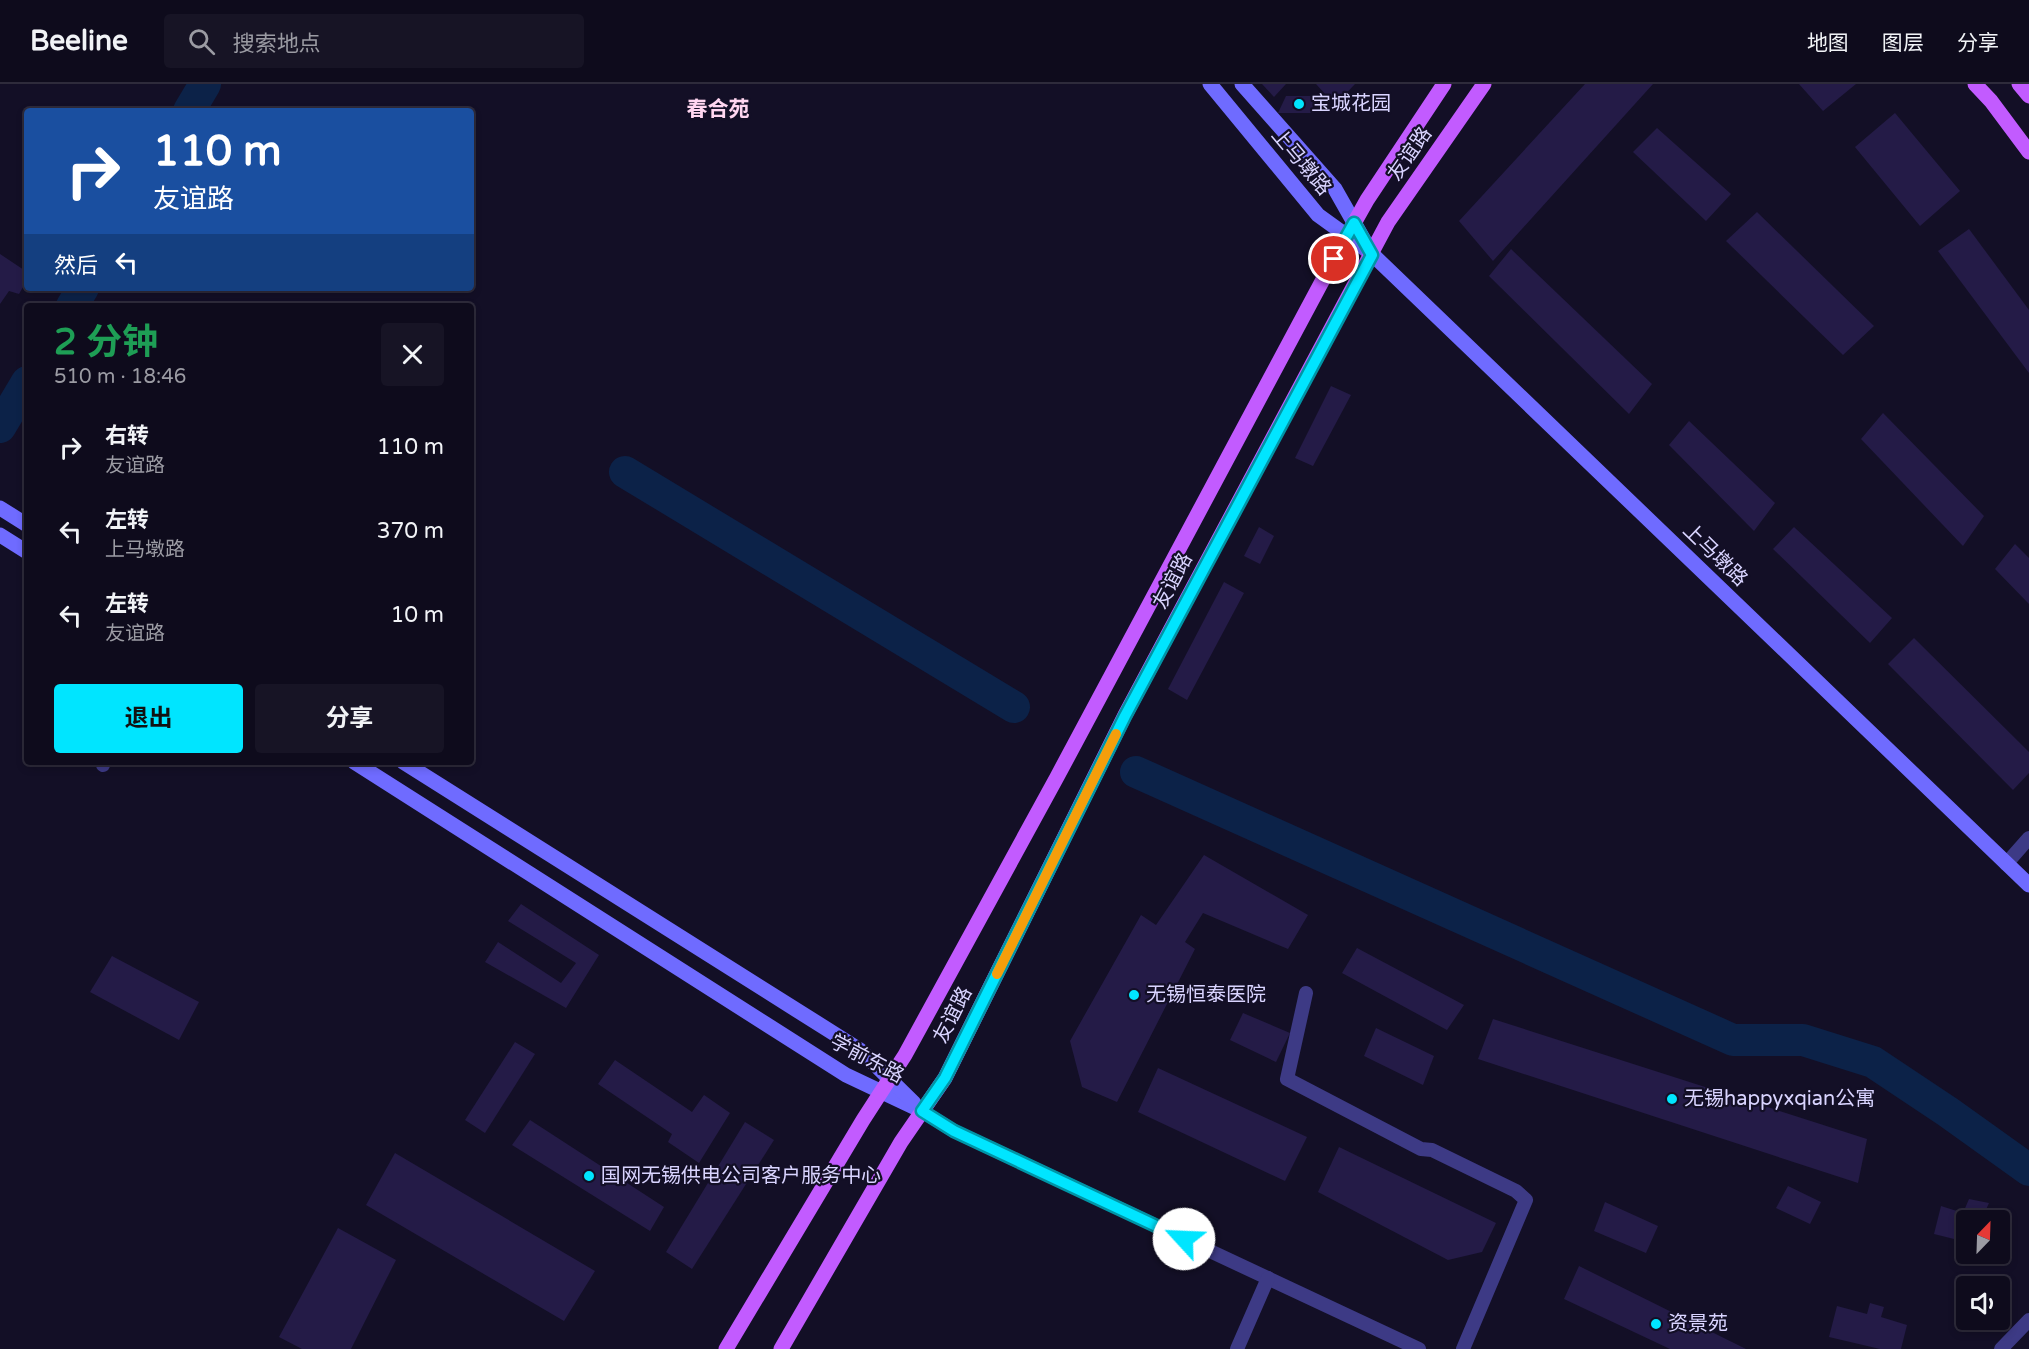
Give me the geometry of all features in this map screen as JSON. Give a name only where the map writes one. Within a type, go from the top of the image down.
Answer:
[{"type":"main road","name":"友谊路","points":[[726,1349],[905,1055],[1052,787],[1350,230],[1367,200],[1444,84]]},
{"type":"main road","name":"友谊路","points":[[781,1349],[901,1142],[945,1078],[1125,716],[1388,222],[1484,84]]},
{"type":"main road","points":[[1975,84],[1991,101],[2029,152]]},
{"type":"main road","points":[[2019,84],[2029,96]]},
{"type":"street","name":"上马墩路","points":[[1210,84],[1318,214],[1350,230]]},
{"type":"street","name":"上马墩路","points":[[1242,84],[1335,189],[1350,230],[1372,255],[2029,885]]},
{"type":"street","points":[[0,508],[24,523]]},
{"type":"street","points":[[0,535],[24,550]]},
{"type":"street","name":"学前东路","points":[[359,765],[846,1075],[885,1085]]},
{"type":"street","name":"学前东路","points":[[408,765],[860,1050],[885,1085],[922,1111]]},
{"type":"street","points":[[2006,864],[2029,838]]},
{"type":"street","points":[[1306,993],[1287,1079],[1421,1149],[1432,1150],[1515,1191],[1526,1200],[1463,1349]]},
{"type":"street","points":[[922,1111],[954,1131],[1419,1349]]},
{"type":"street","points":[[1237,1349],[1268,1278]]},
{"type":"street","points":[[2001,1349],[2029,1320]]},
{"type":"building","name":"宝城花园","points":[[1262,84],[1286,84],[1274,97]]},
{"type":"building","points":[[1316,84],[1355,84],[1335,105]]},
{"type":"building","points":[[1585,84],[1653,84],[1493,261],[1459,221]]},
{"type":"building","points":[[1799,84],[1856,84],[1823,111]]},
{"type":"building","name":"宝城花园","points":[[1286,96],[1311,96],[1318,113],[1278,113]]},
{"type":"building","points":[[1895,113],[1960,191],[1920,226],[1855,147]]},
{"type":"building","points":[[1657,128],[1731,194],[1706,221],[1633,152]]},
{"type":"building","points":[[1757,212],[1874,326],[1843,355],[1726,241]]},
{"type":"building","points":[[1969,229],[2029,310],[2029,373],[1938,251]]},
{"type":"building","points":[[1511,249],[1652,384],[1629,414],[1489,276]]},
{"type":"building","points":[[0,254],[24,270],[24,285],[19,294],[9,291],[0,304]]},
{"type":"building","points":[[1331,386],[1351,395],[1313,466],[1295,458]]},
{"type":"building","points":[[1883,413],[1984,516],[1963,546],[1861,439]]},
{"type":"building","points":[[1689,421],[1775,503],[1754,531],[1669,445]]},
{"type":"building","points":[[1259,527],[1274,536],[1260,564],[1244,556]]},
{"type":"building","points":[[1794,527],[1892,618],[1870,643],[1773,549]]},
{"type":"building","points":[[2015,544],[2029,558],[2029,604],[1995,569]]},
{"type":"building","points":[[1224,582],[1244,593],[1187,700],[1168,689]]},
{"type":"building","points":[[1914,638],[2029,752],[2029,773],[2013,790],[1888,664]]},
{"type":"building","name":"无锡恒泰医院","points":[[1204,855],[1308,915],[1288,949],[1203,913],[1185,942],[1195,949],[1117,1102],[1082,1087],[1070,1041],[1141,915],[1156,925]]},
{"type":"building","points":[[521,904],[599,955],[566,1008],[485,962],[498,942],[561,983],[576,963],[508,921]]},
{"type":"building","points":[[1357,948],[1464,1005],[1447,1030],[1342,973]]},
{"type":"building","points":[[112,956],[199,1002],[179,1040],[90,992]]},
{"type":"building","points":[[1243,1013],[1290,1033],[1276,1062],[1230,1040]]},
{"type":"building","name":"无锡happyxqian公寓","points":[[1493,1019],[1867,1139],[1858,1183],[1478,1059]]},
{"type":"building","points":[[1376,1028],[1434,1056],[1423,1085],[1364,1056]]},
{"type":"building","points":[[515,1042],[535,1054],[485,1133],[465,1120]]},
{"type":"building","points":[[615,1060],[692,1112],[704,1095],[730,1113],[699,1163],[668,1142],[672,1134],[598,1084]]},
{"type":"building","points":[[1158,1068],[1307,1137],[1285,1181],[1138,1112]]},
{"type":"building","name":"国网无锡供电公司客户服务中心","points":[[530,1120],[664,1207],[650,1231],[512,1145]]},
{"type":"building","points":[[745,1122],[774,1140],[692,1269],[666,1252]]},
{"type":"building","points":[[1339,1147],[1496,1223],[1482,1252],[1448,1260],[1318,1192]]},
{"type":"building","points":[[395,1153],[595,1271],[564,1321],[366,1205]]},
{"type":"building","points":[[1788,1186],[1821,1202],[1810,1224],[1776,1208]]},
{"type":"building","points":[[1969,1199],[1989,1203],[1986,1210],[1964,1210]]},
{"type":"building","points":[[1605,1202],[1658,1226],[1646,1253],[1594,1231]]},
{"type":"building","points":[[1941,1206],[1956,1211],[1956,1240],[1934,1234]]},
{"type":"building","points":[[338,1228],[396,1260],[351,1349],[302,1349],[279,1337]]},
{"type":"building","name":"资景苑","points":[[1579,1266],[1746,1349],[1670,1349],[1564,1299]]},
{"type":"building","points":[[1870,1303],[1884,1307],[1881,1317],[1907,1325],[1901,1349],[1880,1349],[1829,1337],[1837,1306],[1867,1314]]},
{"type":"waterway","points":[[191,108],[205,84]]},
{"type":"waterway","points":[[74,303],[81,291]]},
{"type":"waterway","points":[[0,427],[24,387]]},
{"type":"waterway","points":[[625,472],[1014,707]]},
{"type":"waterway","points":[[1136,772],[1733,1040],[1803,1040],[1873,1062],[2029,1170]]},
{"type":"slow traffic","points":[[997,974],[1062,847],[1116,734]]},
{"type":"place","name":"宝城花园","points":[[1299,104]]},
{"type":"place","name":"无锡恒泰医院","points":[[1134,995]]},
{"type":"place","name":"无锡happyxqian公寓","points":[[1672,1099]]},
{"type":"place","name":"国网无锡供电公司客户服务中心","points":[[589,1176]]},
{"type":"place","name":"资景苑","points":[[1656,1324]]},
{"type":"district","name":"春合苑","points":[[718,109]]},
{"type":"route","points":[[1184,1239],[954,1131],[922,1111],[945,1078],[1062,847],[1125,716],[1372,255],[1354,223],[1334,259]]}]
